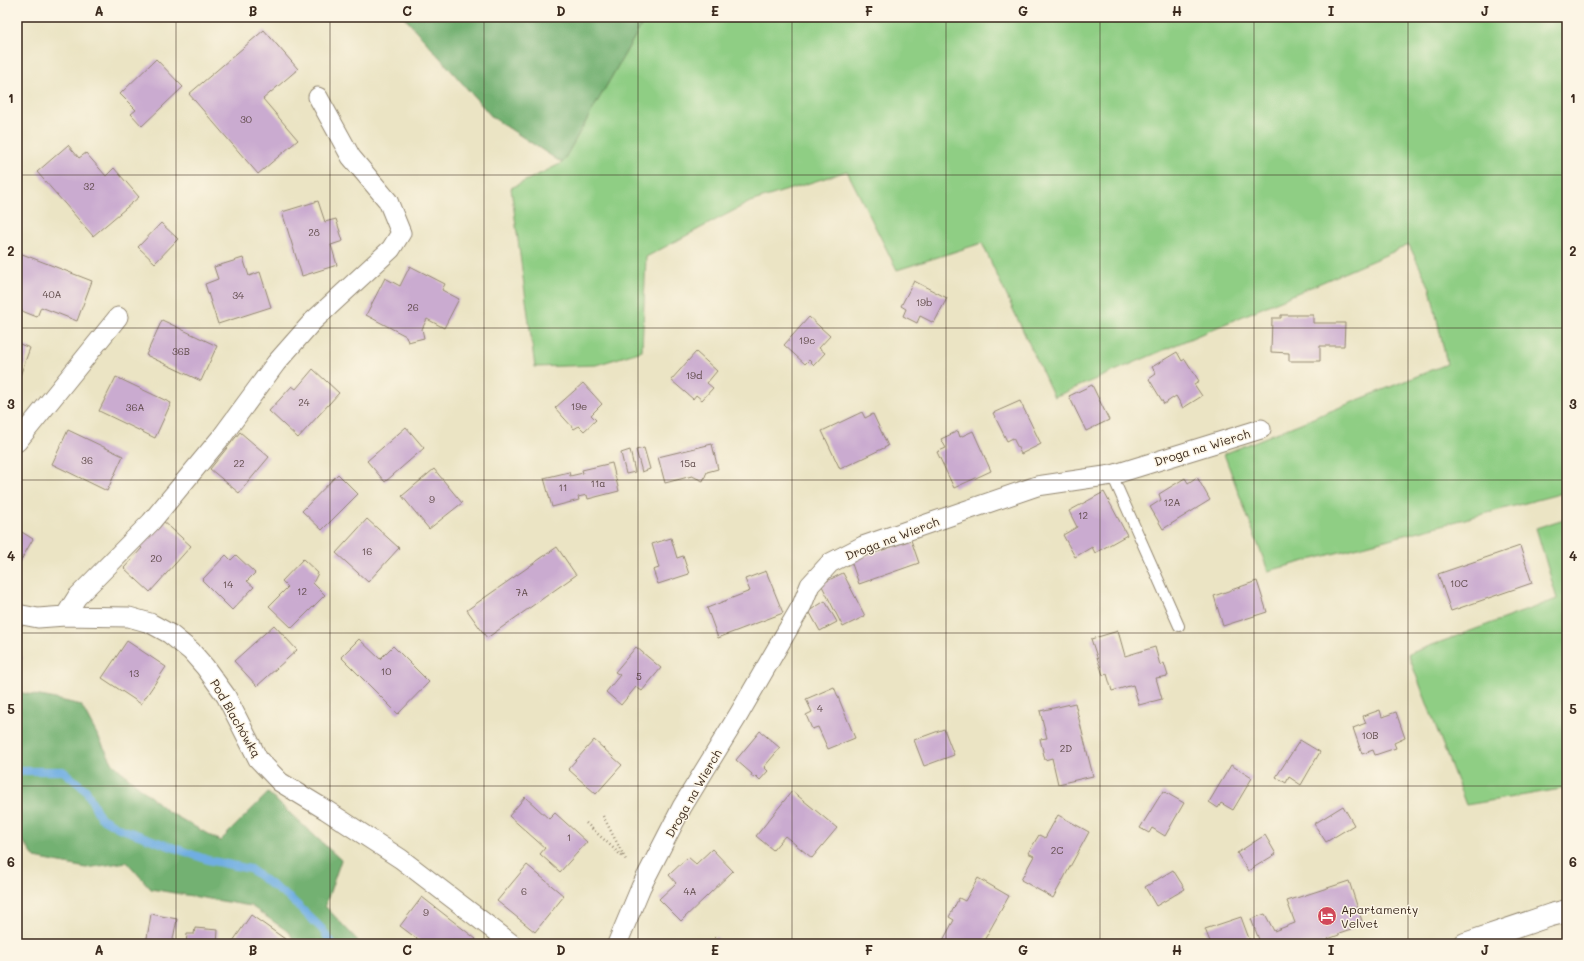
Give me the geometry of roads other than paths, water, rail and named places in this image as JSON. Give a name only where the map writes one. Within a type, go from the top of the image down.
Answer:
[{"type":"street","points":[[65,616],[78,597],[151,522],[223,435],[276,362],[313,321],[391,249],[401,233],[388,201],[351,157],[318,97]]},
{"type":"street","points":[[17,442],[118,317]]},
{"type":"street","name":"Droga na Wierch","points":[[618,944],[641,887],[682,808],[740,714],[802,605],[810,585],[830,563],[863,546],[1037,486],[1112,475],[1261,429]]},
{"type":"street","name":"Pod Blachówką","points":[[17,614],[38,618],[65,616],[129,617],[150,623],[170,634],[191,651],[205,667],[226,696],[258,759],[280,782],[401,859],[512,944]]},
{"type":"street","points":[[1465,944],[1567,911]]},
{"type":"lane","points":[[1112,475],[1179,626]]},
{"type":"waterway","points":[[17,771],[63,771],[86,790],[100,817],[119,828],[208,860],[250,869],[292,900],[322,929],[332,944]]},
{"type":"place","name":"Apartamenty Velvet","points":[[1327,916]]}]
